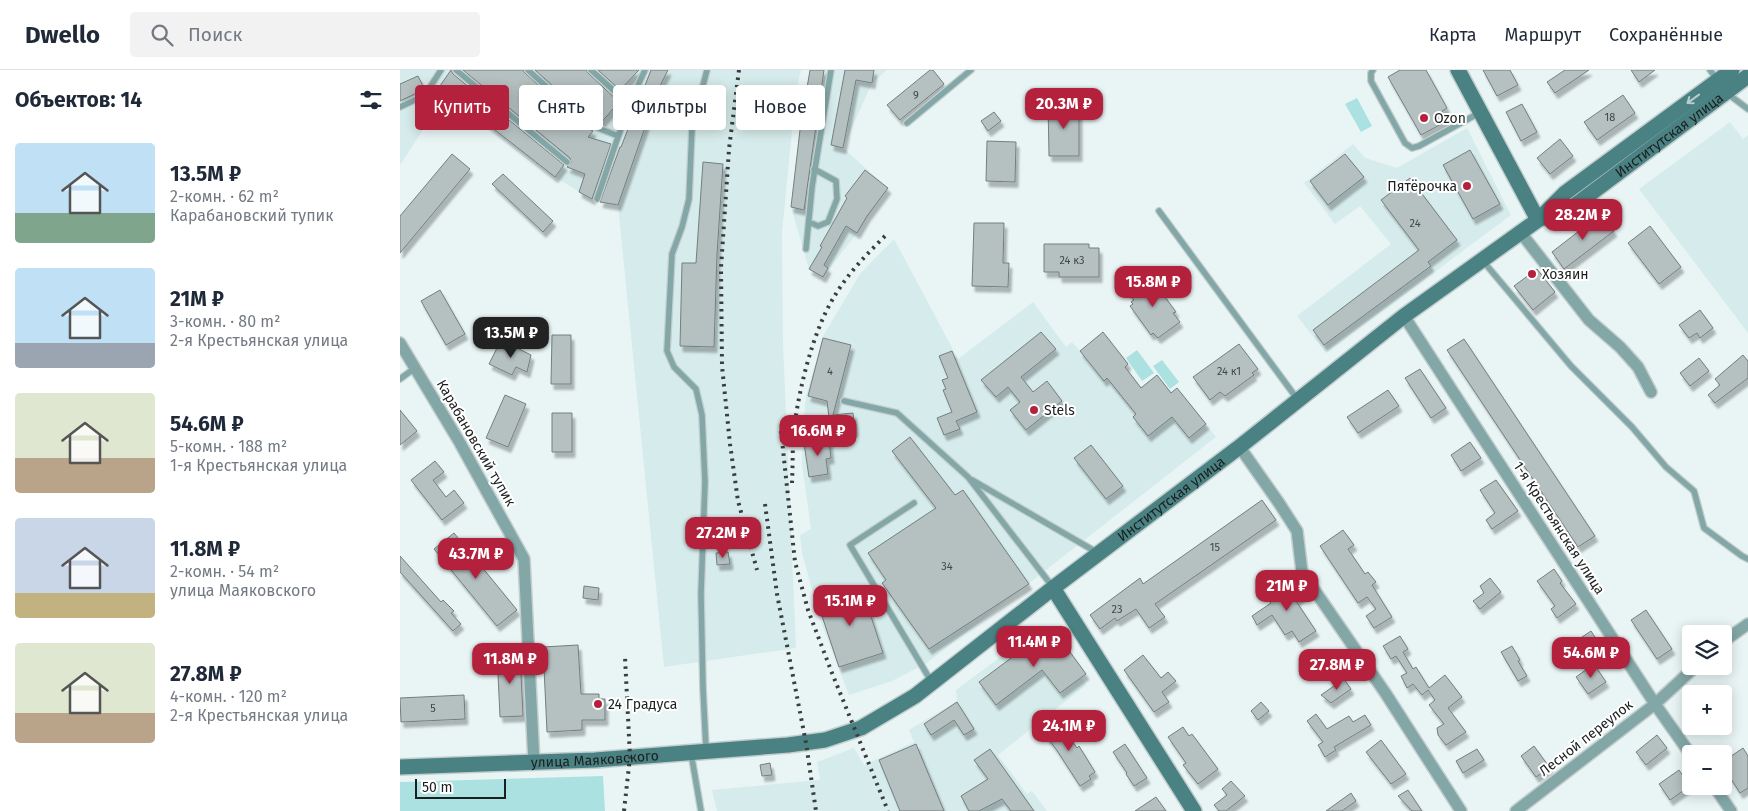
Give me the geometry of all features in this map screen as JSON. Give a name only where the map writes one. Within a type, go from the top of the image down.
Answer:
[{"type":"main road","points":[[1458,70],[1538,220]]},
{"type":"main road","name":"Институтская улица","points":[[788,745],[825,740],[862,728],[915,696],[1404,316],[1521,233],[1538,220],[1565,193],[1732,70]]},
{"type":"main road","name":"Институтская улица","points":[[1718,81],[1748,76]]},
{"type":"main road","points":[[1053,588],[1194,811]]},
{"type":"main road","name":"улица Маяковского","points":[[400,767],[534,763],[788,745]]},
{"type":"street","points":[[1521,233],[1589,320],[1620,347],[1638,367],[1651,392]]},
{"type":"street","name":"1-я Крестьянская улица","points":[[1404,316],[1655,704],[1684,745]]},
{"type":"street","name":"Карабановский тупик","points":[[400,342],[460,443],[524,560],[534,763]]},
{"type":"street","points":[[1239,446],[1297,531],[1302,572],[1386,694],[1461,811]]},
{"type":"street","points":[[1732,635],[1748,624]]},
{"type":"street","name":"Лесной переулок","points":[[1516,811],[1655,704],[1686,675]]},
{"type":"street","points":[[1720,795],[1731,811]]},
{"type":"lane","points":[[400,108],[425,95],[441,70]]},
{"type":"lane","points":[[456,70],[567,162]]},
{"type":"lane","points":[[528,70],[588,124],[618,136]]},
{"type":"lane","points":[[591,70],[613,90]]},
{"type":"lane","points":[[639,85],[645,70]]},
{"type":"lane","points":[[706,752],[701,594],[705,482],[702,415],[696,389],[674,367],[668,351],[672,254],[682,227],[689,198],[692,128],[707,70]]},
{"type":"lane","points":[[806,249],[814,169],[831,70]]},
{"type":"lane","points":[[958,70],[963,76]]},
{"type":"lane","points":[[907,123],[971,70]]},
{"type":"lane","points":[[1373,70],[1371,81],[1405,143],[1412,148],[1481,112]]},
{"type":"lane","points":[[1718,81],[1748,109]]},
{"type":"lane","points":[[597,199],[620,130]]},
{"type":"lane","points":[[809,222],[818,226],[828,222],[837,198],[836,181],[814,169]]},
{"type":"lane","points":[[1159,211],[1298,400]]},
{"type":"lane","points":[[1483,261],[1571,366],[1632,427],[1666,467],[1694,491],[1704,528],[1748,559]]},
{"type":"lane","points":[[400,379],[415,368]]},
{"type":"lane","points":[[844,401],[898,414],[968,477],[1053,588]]},
{"type":"lane","points":[[968,477],[1099,553]]},
{"type":"lane","points":[[914,504],[850,545],[932,683]]},
{"type":"lane","points":[[690,753],[701,811]]},
{"type":"shaded area","points":[[400,70],[801,70],[797,85],[736,85],[736,130],[792,130],[782,233],[783,344],[796,648],[664,667],[618,205],[593,200],[555,177],[495,130],[509,130],[509,85],[415,85],[415,130],[423,130],[400,165]]},
{"type":"shaded area","points":[[810,70],[887,70],[872,83],[843,148],[888,188],[857,233],[823,277],[809,269],[791,207],[802,130],[825,130],[825,85],[808,85]]},
{"type":"shaded area","points":[[1357,98],[1372,126],[1361,132],[1345,104]]},
{"type":"shaded area","points":[[1730,122],[1743,139],[1748,135],[1748,333],[1639,189]]},
{"type":"shaded area","points":[[1467,128],[1511,215],[1326,353],[1297,316],[1391,244],[1360,206],[1335,224],[1304,183],[1353,144],[1365,158],[1397,168]]},
{"type":"shaded area","points":[[894,239],[958,359],[1033,302],[1066,347],[1072,342],[1080,351],[1103,332],[1128,364],[1125,367],[1141,387],[1157,375],[1171,392],[1177,388],[1216,437],[927,663],[892,681],[849,695],[821,622],[802,553],[800,535],[811,529],[802,464],[803,426],[806,396],[823,336],[860,274]]},
{"type":"shaded area","points":[[1137,350],[1154,373],[1142,381],[1126,358]]},
{"type":"shaded area","points":[[1162,360],[1179,382],[1170,389],[1153,366]]},
{"type":"shaded area","points":[[1033,633],[1054,635],[1086,685],[998,755],[1027,794],[1032,791],[1047,811],[717,811],[712,790],[820,780],[817,762],[854,748],[864,765],[914,742],[909,730],[957,701],[956,690]]},
{"type":"shaded area","points":[[603,776],[605,811],[400,811],[400,782]]},
{"type":"building","points":[[451,70],[466,85],[441,85]]},
{"type":"building","points":[[463,70],[523,70],[538,85],[519,85],[519,116],[509,108],[509,85],[481,85]]},
{"type":"building","points":[[535,70],[586,70],[601,85],[552,85]]},
{"type":"building","points":[[598,70],[639,70],[625,85],[614,85]]},
{"type":"building","points":[[651,70],[668,70],[660,85],[645,85]]},
{"type":"building","points":[[810,70],[824,70],[822,85],[808,85]]},
{"type":"building","points":[[845,70],[874,70],[872,83],[856,80],[843,148],[831,145]]},
{"type":"building","points":[[930,70],[933,70],[944,84],[900,120],[887,105]]},
{"type":"building","points":[[1400,70],[1426,70],[1447,108],[1442,111],[1447,121],[1421,135],[1388,77]]},
{"type":"building","points":[[1483,70],[1510,70],[1518,85],[1497,96]]},
{"type":"building","points":[[1565,70],[1589,70],[1555,93],[1547,82]]},
{"type":"building","points":[[1631,70],[1655,70],[1639,82]]},
{"type":"building","points":[[418,76],[422,85],[415,85],[415,94],[400,101],[400,84]]},
{"type":"building","points":[[603,87],[613,96],[613,109],[603,121]]},
{"type":"building","points":[[1623,95],[1635,113],[1597,140],[1584,122]]},
{"type":"building","points":[[1048,104],[1079,104],[1079,156],[1049,156]]},
{"type":"building","points":[[1522,104],[1537,132],[1521,141],[1506,112]]},
{"type":"building","points":[[994,112],[1001,121],[988,131],[981,121]]},
{"type":"building","points":[[509,120],[564,165],[555,177],[495,130],[509,130]]},
{"type":"building","points":[[536,130],[591,130],[593,131],[588,137],[611,144],[592,199],[579,192],[585,174],[567,167],[571,163],[570,158]]},
{"type":"building","points":[[628,130],[644,130],[618,205],[600,202],[620,147]]},
{"type":"building","points":[[800,130],[815,130],[804,210],[791,207]]},
{"type":"building","points":[[1560,139],[1573,156],[1550,174],[1537,158]]},
{"type":"building","points":[[987,141],[1016,142],[1015,182],[986,181]]},
{"type":"building","points":[[1470,150],[1500,204],[1473,219],[1443,165]]},
{"type":"building","points":[[452,154],[470,169],[400,253],[400,216]]},
{"type":"building","points":[[1345,154],[1364,177],[1328,205],[1310,181]]},
{"type":"building","points":[[703,162],[723,164],[717,254],[714,347],[680,346],[682,263],[696,263]]},
{"type":"building","points":[[865,170],[888,188],[857,233],[846,226],[824,265],[828,268],[823,277],[809,269],[847,198],[845,196]]},
{"type":"building","points":[[503,174],[553,221],[543,232],[492,184]]},
{"type":"building","points":[[1410,178],[1457,240],[1428,262],[1431,266],[1324,345],[1313,330],[1419,250],[1381,200]]},
{"type":"building","points":[[1601,214],[1614,231],[1564,269],[1552,252]]},
{"type":"building","points":[[974,223],[1004,223],[1003,263],[1009,263],[1008,287],[972,286]]},
{"type":"building","points":[[1650,226],[1681,267],[1659,284],[1628,243]]},
{"type":"building","points":[[1044,244],[1089,244],[1089,248],[1099,248],[1099,277],[1059,277],[1059,272],[1044,272]]},
{"type":"building","points":[[1537,269],[1555,292],[1533,310],[1514,286]]},
{"type":"building","points":[[1149,275],[1176,312],[1173,313],[1180,322],[1158,338],[1153,333],[1151,335],[1130,306],[1134,300],[1127,291]]},
{"type":"building","points":[[440,290],[465,334],[446,345],[421,301]]},
{"type":"building","points":[[1700,310],[1713,328],[1700,338],[1697,333],[1689,338],[1679,325]]},
{"type":"building","points":[[1041,332],[1056,349],[1021,377],[1033,392],[1047,381],[1062,401],[1026,430],[1010,410],[1020,402],[1008,387],[996,397],[981,380]]},
{"type":"building","points":[[1103,332],[1128,364],[1125,367],[1141,388],[1157,375],[1171,393],[1177,388],[1206,424],[1189,438],[1172,417],[1148,436],[1133,417],[1136,414],[1107,378],[1104,381],[1080,351]]},
{"type":"building","points":[[552,335],[571,335],[571,384],[551,384]]},
{"type":"building","points":[[823,338],[851,345],[833,415],[853,413],[855,431],[831,434],[827,401],[808,396]]},
{"type":"building","points":[[1464,339],[1595,536],[1578,547],[1447,350]]},
{"type":"building","points":[[509,344],[531,355],[527,372],[516,367],[512,375],[489,364],[498,346],[506,350]]},
{"type":"building","points":[[1239,344],[1258,369],[1252,373],[1254,375],[1225,396],[1220,392],[1210,400],[1193,377]]},
{"type":"building","points":[[952,351],[977,412],[956,421],[960,429],[944,435],[937,418],[952,412],[943,390],[946,389],[942,380],[948,378],[939,356]]},
{"type":"building","points":[[1743,355],[1748,361],[1748,378],[1715,403],[1708,395],[1720,385],[1715,379]]},
{"type":"building","points":[[1699,358],[1709,371],[1690,386],[1680,373]]},
{"type":"building","points":[[1420,369],[1446,408],[1431,418],[1405,378]]},
{"type":"building","points":[[1388,390],[1399,406],[1358,433],[1347,417]]},
{"type":"building","points":[[505,395],[526,404],[508,447],[486,438]]},
{"type":"building","points":[[400,410],[417,431],[400,445]]},
{"type":"building","points":[[552,413],[572,413],[572,452],[552,452]]},
{"type":"building","points":[[910,437],[955,495],[963,490],[1029,584],[929,649],[882,583],[886,580],[868,553],[936,508],[892,451]]},
{"type":"building","points":[[829,440],[831,458],[826,459],[828,474],[809,477],[804,443]]},
{"type":"building","points":[[1470,442],[1481,458],[1461,471],[1451,455]]},
{"type":"building","points":[[1091,445],[1123,486],[1106,499],[1074,458]]},
{"type":"building","points":[[435,461],[444,472],[433,480],[446,497],[454,490],[464,503],[442,520],[411,480]]},
{"type":"building","points":[[1496,480],[1518,511],[1492,529],[1486,520],[1495,513],[1480,490]]},
{"type":"building","points":[[1262,500],[1276,520],[1155,604],[1165,617],[1149,628],[1136,609],[1117,621],[1115,618],[1100,629],[1090,615],[1140,578],[1143,584]]},
{"type":"building","points":[[1343,530],[1354,545],[1348,549],[1365,574],[1368,572],[1376,582],[1372,585],[1392,617],[1374,628],[1366,616],[1376,609],[1367,597],[1358,603],[1320,546]]},
{"type":"building","points":[[454,533],[517,610],[497,626],[434,549]]},
{"type":"building","points":[[728,552],[730,564],[717,565],[716,553]]},
{"type":"building","points":[[400,556],[441,602],[443,600],[454,611],[451,613],[461,624],[453,631],[400,572]]},
{"type":"building","points":[[1554,569],[1562,581],[1560,583],[1576,604],[1557,618],[1551,609],[1555,606],[1537,581]]},
{"type":"building","points":[[1490,578],[1501,592],[1480,609],[1473,601],[1484,593],[1480,586]]},
{"type":"building","points":[[1296,581],[1305,594],[1296,601],[1316,631],[1299,642],[1292,631],[1285,635],[1272,615],[1257,625],[1252,616],[1271,603],[1269,601],[1273,598],[1268,592],[1281,583],[1286,589]]},
{"type":"building","points":[[584,586],[599,588],[598,600],[583,598]]},
{"type":"building","points":[[861,586],[883,653],[839,667],[817,601]]},
{"type":"building","points":[[1646,610],[1672,649],[1657,659],[1631,620]]},
{"type":"building","points":[[1591,631],[1602,648],[1587,658],[1576,641]]},
{"type":"building","points":[[1042,635],[1059,637],[1086,674],[1060,693],[1042,670],[996,705],[979,682]]},
{"type":"building","points":[[1400,636],[1408,649],[1403,652],[1413,669],[1416,667],[1429,688],[1445,675],[1462,697],[1448,708],[1466,732],[1446,745],[1438,735],[1437,728],[1444,724],[1429,705],[1435,700],[1428,690],[1422,695],[1413,684],[1407,688],[1401,676],[1407,673],[1396,656],[1391,659],[1383,646]]},
{"type":"building","points":[[578,645],[581,694],[599,694],[599,699],[605,699],[605,720],[582,720],[582,730],[547,732],[543,647]]},
{"type":"building","points":[[1512,646],[1527,676],[1518,681],[1501,652]]},
{"type":"building","points":[[1321,649],[1330,661],[1316,671],[1307,660]]},
{"type":"building","points":[[520,653],[523,716],[500,717],[497,654]]},
{"type":"building","points":[[1143,655],[1161,678],[1168,672],[1176,681],[1162,692],[1169,702],[1154,712],[1124,670]]},
{"type":"building","points":[[1594,664],[1606,682],[1588,694],[1576,677]]},
{"type":"building","points":[[1344,679],[1351,689],[1331,703],[1321,695]]},
{"type":"building","points":[[464,695],[465,719],[401,722],[400,698]]},
{"type":"building","points":[[957,702],[974,729],[964,735],[954,720],[931,735],[924,724]]},
{"type":"building","points":[[1261,702],[1269,711],[1258,720],[1251,711]]},
{"type":"building","points":[[1316,714],[1327,729],[1349,716],[1353,722],[1365,715],[1371,725],[1334,747],[1336,750],[1325,757],[1318,745],[1323,742],[1307,721]]},
{"type":"building","points":[[1056,719],[1077,748],[1079,746],[1095,772],[1089,776],[1091,779],[1080,786],[1041,730]]},
{"type":"building","points":[[1183,727],[1189,736],[1192,734],[1218,769],[1198,784],[1183,765],[1186,763],[1168,737]]},
{"type":"building","points":[[1657,735],[1667,748],[1646,765],[1636,752]]},
{"type":"building","points":[[1381,740],[1406,774],[1391,784],[1366,752]]},
{"type":"building","points":[[916,744],[944,811],[900,811],[879,760]]},
{"type":"building","points":[[1125,744],[1147,778],[1134,786],[1113,752]]},
{"type":"building","points":[[1534,746],[1550,768],[1536,777],[1521,756]]},
{"type":"building","points":[[1743,748],[1748,756],[1748,788],[1740,793],[1732,780],[1732,756]]},
{"type":"building","points":[[990,749],[1034,811],[1011,811],[1002,799],[979,811],[969,811],[961,796],[988,779],[974,760]]},
{"type":"building","points":[[1477,749],[1484,760],[1463,773],[1456,761]]},
{"type":"building","points":[[770,763],[772,775],[762,776],[760,765]]},
{"type":"building","points":[[1679,770],[1682,774],[1682,792],[1670,800],[1659,784]]},
{"type":"building","points":[[1231,781],[1245,796],[1226,811],[1219,811],[1214,805],[1227,795],[1222,789]]},
{"type":"building","points":[[1408,790],[1422,811],[1412,811],[1398,796]]},
{"type":"building","points":[[1351,793],[1356,801],[1342,811],[1326,811]]},
{"type":"building","points":[[1156,797],[1166,811],[1135,811]]},
{"type":"railway","points":[[739,70],[729,149],[721,268],[722,366],[738,501],[757,570]]},
{"type":"railway","points":[[792,483],[793,437],[797,407],[804,375],[820,325],[834,297],[852,271],[888,233]]},
{"type":"railway","points":[[781,431],[795,562],[808,610],[888,811]]},
{"type":"railway","points":[[765,504],[777,594],[806,743],[816,811]]},
{"type":"railway","points":[[624,811],[630,757],[625,657]]},
{"type":"place","name":"Ozon","points":[[1424,118]]},
{"type":"place","name":"Пятёрочка","points":[[1467,186]]},
{"type":"place","name":"Хозяин","points":[[1532,274]]},
{"type":"place","name":"Stels","points":[[1034,410]]},
{"type":"place","name":"24 Градуса","points":[[598,704]]}]
